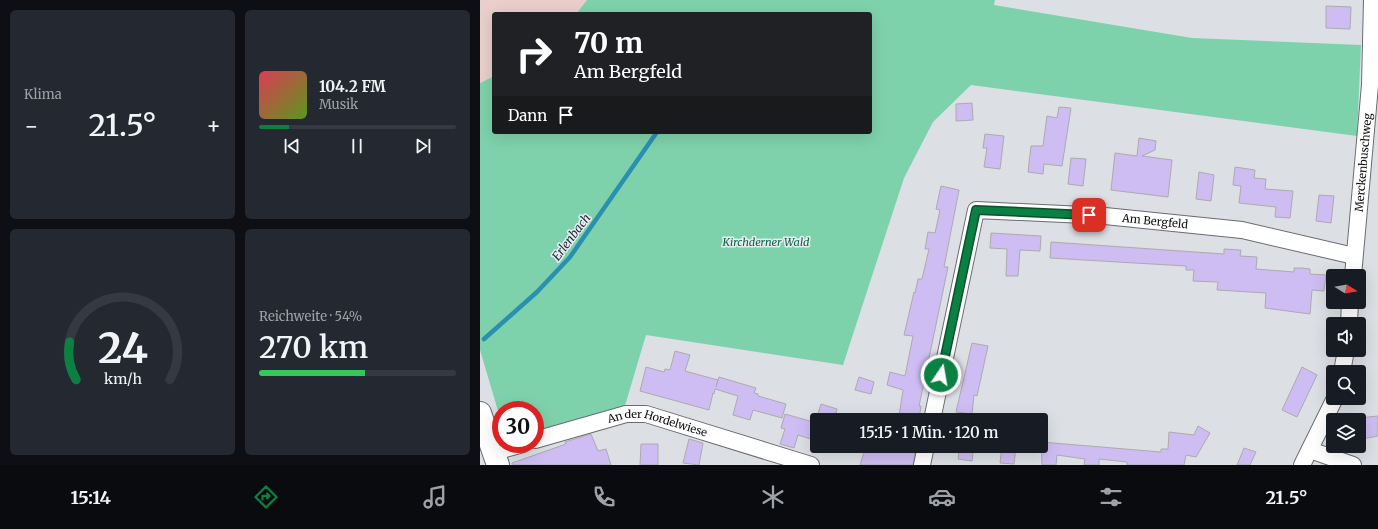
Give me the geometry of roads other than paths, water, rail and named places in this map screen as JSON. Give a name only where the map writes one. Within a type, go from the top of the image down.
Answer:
[{"type":"street","name":"Merckenbuschweg","points":[[1353,269],[1375,37],[1372,0]]},
{"type":"street","name":"Am Bergfeld","points":[[933,413],[976,210],[1104,216],[1242,230],[1354,256]]},
{"type":"street","points":[[1302,465],[1332,405]]},
{"type":"street","points":[[480,413],[496,459],[507,453]]},
{"type":"street","name":"An der Hordelwiese","points":[[544,437],[626,414],[646,414],[778,460],[811,465]]},
{"type":"street","points":[[1310,450],[1354,465]]},
{"type":"street","points":[[922,465],[925,453]]},
{"type":"waterway","name":"Erlenbach","points":[[484,339],[537,292],[570,257],[656,134]]},
{"type":"park label","name":"Kirchderner Wald","points":[[766,242]]}]
